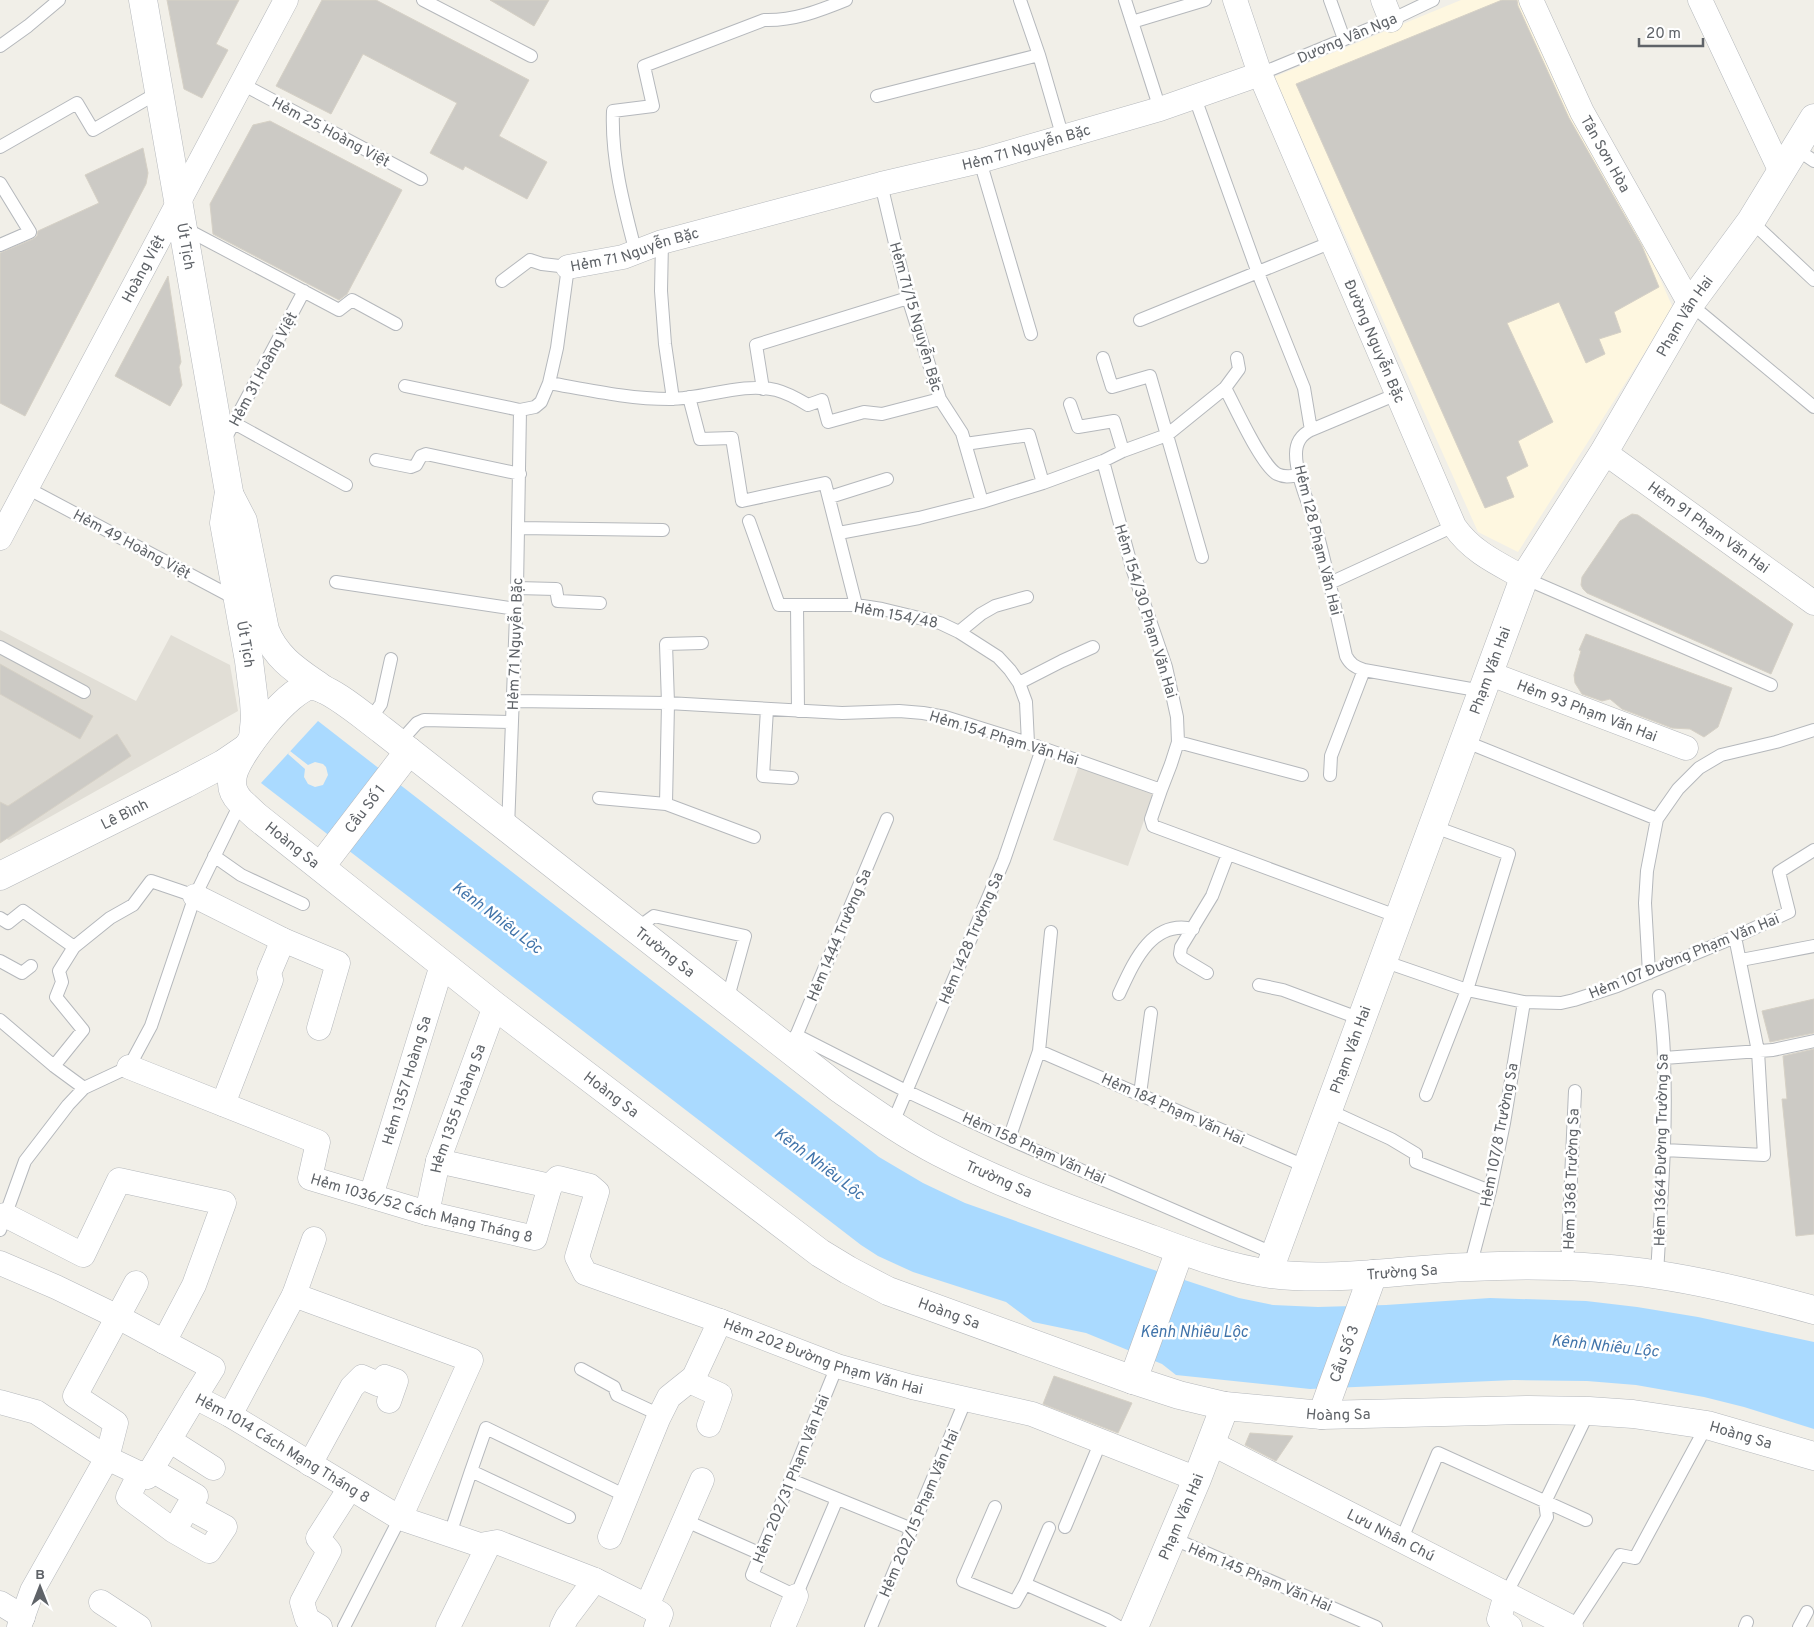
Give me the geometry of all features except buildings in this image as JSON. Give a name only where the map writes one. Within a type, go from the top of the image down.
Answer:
[{"type":"street","name":"Út Tịch","points":[[142,0],[229,492],[243,521],[265,630]]},
{"type":"street","name":"Hoàng Việt","points":[[0,538],[180,215],[242,84],[286,0]]},
{"type":"street","name":"Đường Nguyễn Bặc","points":[[1235,0],[1260,74],[1454,526],[1464,540],[1476,550],[1524,578]]},
{"type":"street","name":"Tân Sơn Hòa","points":[[1531,0],[1582,112],[1690,304]]},
{"type":"street","points":[[1700,0],[1781,172]]},
{"type":"street","name":"Hẻm 71 Nguyễn Bặc","points":[[568,266],[623,257],[662,242],[1063,138],[1195,98],[1260,74]]},
{"type":"street","name":"Phạm Văn Hai","points":[[1271,1264],[1524,578],[1604,452],[1690,304],[1751,221],[1781,172],[1805,155],[1814,118]]},
{"type":"street","name":"Hẻm 91 Phạm Văn Hai","points":[[1604,452],[1814,603]]},
{"type":"street","name":"Út Tịch","points":[[229,492],[224,523],[254,701],[255,718],[249,743]]},
{"type":"street","name":"Trường Sa","points":[[265,630],[274,649],[286,663],[369,720],[402,753],[508,828],[727,1001],[793,1043],[840,1089],[892,1125],[939,1152],[986,1174],[1084,1214],[1178,1258],[1224,1264],[1271,1264],[1323,1277],[1370,1284],[1470,1267],[1568,1267],[1657,1274],[1727,1288],[1814,1310]]},
{"type":"street","name":"Hẻm 93 Phạm Văn Hai","points":[[1485,682],[1686,748]]},
{"type":"street","points":[[238,799],[232,777],[236,765],[249,743],[296,692],[310,686],[323,689]]},
{"type":"street","name":"Lê Bình","points":[[0,876],[223,764],[249,743]]},
{"type":"street","name":"Cầu Số 1","points":[[326,859],[402,753]]},
{"type":"street","name":"Hoàng Sa","points":[[185,784],[214,785],[238,799],[326,859],[442,965],[495,1006],[820,1253],[888,1291],[1135,1373],[1179,1395],[1225,1406],[1589,1411],[1672,1418],[1707,1425],[1814,1456]]},
{"type":"street","points":[[195,896],[283,940],[338,963],[320,1028]]},
{"type":"street","points":[[223,1104],[271,980],[269,974],[283,940]]},
{"type":"street","name":"Hẻm 1357 Hoàng Sa","points":[[371,1196],[442,965]]},
{"type":"street","name":"Hẻm 1355 Hoàng Sa","points":[[427,1213],[438,1162],[495,1006]]},
{"type":"street","name":"Hẻm 1036/52 Cách Mạng Tháng 8","points":[[129,1067],[318,1142],[310,1178],[427,1213],[534,1238],[550,1186]]},
{"type":"street","points":[[438,1162],[550,1186]]},
{"type":"street","name":"Hẻm 202 Đường Phạm Văn Hai","points":[[550,1186],[558,1178],[590,1186],[597,1192],[577,1257],[585,1273],[720,1321],[837,1366],[912,1387],[1032,1414],[1197,1479]]},
{"type":"street","points":[[3,1222],[83,1255],[119,1180],[224,1203],[194,1285],[164,1342]]},
{"type":"street","points":[[230,1415],[294,1295],[314,1239]]},
{"type":"street","points":[[1135,1373],[1178,1258]]},
{"type":"street","points":[[0,1263],[118,1317],[213,1368],[195,1396]]},
{"type":"street","points":[[0,1603],[21,1622],[32,1591],[107,1458],[116,1423],[75,1396],[136,1283]]},
{"type":"street","name":"Cầu Số 3","points":[[1325,1406],[1370,1284]]},
{"type":"street","points":[[294,1295],[471,1360],[400,1518]]},
{"type":"street","points":[[610,1537],[669,1396],[694,1376],[720,1321]]},
{"type":"street","points":[[310,1464],[352,1387],[362,1376],[378,1384],[385,1376],[396,1382],[389,1401]]},
{"type":"street","points":[[694,1376],[696,1384],[720,1395],[709,1425]]},
{"type":"street","name":"Hẻm 1014 Cách Mạng Tháng 8","points":[[174,1531],[128,1496],[169,1440],[195,1396],[230,1415],[400,1518],[480,1545],[497,1542],[595,1580],[651,1617]]},
{"type":"street","points":[[0,1402],[36,1412],[107,1458],[146,1471],[196,1496]]},
{"type":"street","name":"Phạm Văn Hai","points":[[1134,1627],[1197,1479],[1225,1406]]},
{"type":"street","points":[[169,1440],[213,1468]]},
{"type":"street","name":"Lưu Nhân Chú","points":[[1211,1443],[1572,1627]]},
{"type":"street","points":[[651,1617],[684,1520],[702,1480]]},
{"type":"street","points":[[320,1627],[307,1619],[302,1602],[329,1551],[318,1538],[350,1488]]},
{"type":"street","points":[[448,1627],[489,1544]]},
{"type":"street","points":[[562,1627],[567,1617],[595,1580]]},
{"type":"street","points":[[1506,1594],[1499,1619],[1510,1627]]},
{"type":"street","points":[[783,1627],[796,1596]]},
{"type":"street","points":[[101,1602],[139,1627]]},
{"type":"lane","points":[[0,46],[60,0]]},
{"type":"lane","points":[[423,0],[531,56]]},
{"type":"lane","points":[[636,253],[617,169],[612,133],[613,112],[653,106],[644,66],[764,20],[781,21],[813,13],[846,0]]},
{"type":"lane","points":[[1020,0],[1039,55],[1063,138]]},
{"type":"lane","points":[[1124,0],[1160,109]]},
{"type":"lane","points":[[1132,22],[1205,0]]},
{"type":"lane","points":[[1330,0],[1344,39]]},
{"type":"lane","name":"Dương Vân Nga","points":[[1260,74],[1344,39],[1387,10],[1433,0]]},
{"type":"lane","points":[[876,96],[1039,55]]},
{"type":"lane","name":"Hẻm 25 Hoàng Việt","points":[[242,84],[421,179]]},
{"type":"lane","points":[[0,147],[77,103],[93,130],[159,92]]},
{"type":"lane","points":[[1195,98],[1258,272],[1304,388],[1311,430],[1397,394]]},
{"type":"lane","points":[[980,161],[1031,334]]},
{"type":"lane","points":[[0,183],[30,232],[0,246]]},
{"type":"lane","name":"Hẻm 71/15 Nguyễn Bặc","points":[[881,184],[908,298],[940,399],[962,433],[982,502]]},
{"type":"lane","points":[[180,215],[304,291],[339,310],[352,300],[396,324]]},
{"type":"lane","points":[[1751,221],[1814,280]]},
{"type":"lane","points":[[662,242],[665,344],[673,399]]},
{"type":"lane","points":[[1140,320],[1332,242]]},
{"type":"lane","points":[[502,281],[530,260],[542,264],[568,266]]},
{"type":"lane","name":"Hẻm 71 Nguyễn Bặc","points":[[508,828],[517,588],[520,410],[535,407],[541,402],[549,383],[557,348],[568,266]]},
{"type":"lane","name":"Hẻm 31 Hoàng Việt","points":[[221,447],[304,291]]},
{"type":"lane","points":[[764,389],[756,346],[908,298]]},
{"type":"lane","points":[[1690,304],[1814,407]]},
{"type":"lane","points":[[1103,358],[1112,386],[1150,376],[1202,557]]},
{"type":"lane","points":[[839,533],[919,518],[982,502],[1043,483],[1166,435],[1225,388],[1239,369],[1237,358]]},
{"type":"lane","points":[[549,383],[629,397],[673,399],[741,389],[776,390],[808,405],[822,400],[828,422],[864,412],[882,414],[940,399]]},
{"type":"lane","points":[[405,386],[520,410]]},
{"type":"lane","points":[[1225,388],[1266,462],[1276,474],[1287,477],[1300,475]]},
{"type":"lane","points":[[688,397],[700,439],[732,438],[742,501],[825,483],[856,605]]},
{"type":"lane","points":[[1070,404],[1078,426],[1114,421],[1123,451]]},
{"type":"lane","points":[[234,423],[346,486]]},
{"type":"lane","name":"Hẻm 128 Phạm Văn Hai","points":[[1311,430],[1302,435],[1297,443],[1296,455],[1330,583],[1346,656],[1350,663],[1355,668],[1364,670],[1485,682]]},
{"type":"lane","points":[[965,444],[1030,435],[1043,483]]},
{"type":"lane","points":[[376,460],[411,467],[416,465],[421,456],[426,454],[520,474]]},
{"type":"lane","name":"Hẻm 154/30 Phạm Văn Hai","points":[[1103,461],[1132,568],[1171,685],[1178,722],[1178,742],[1161,790]]},
{"type":"lane","points":[[830,497],[887,479]]},
{"type":"lane","name":"Hẻm 49 Hoàng Việt","points":[[27,488],[238,600]]},
{"type":"lane","name":"Hẻm 154/48","points":[[749,520],[779,605],[856,605],[882,609],[940,623],[959,632],[998,657],[1019,683],[1026,702],[1028,743]]},
{"type":"lane","points":[[1330,583],[1454,526]]},
{"type":"lane","points":[[518,528],[663,530]]},
{"type":"lane","points":[[1524,578],[1771,685]]},
{"type":"lane","points":[[336,582],[516,609]]},
{"type":"lane","points":[[517,588],[556,589],[558,601],[600,603]]},
{"type":"lane","points":[[959,632],[981,614],[995,606],[1027,597]]},
{"type":"lane","points":[[797,605],[798,711]]},
{"type":"lane","points":[[666,804],[668,703],[666,644],[702,643]]},
{"type":"lane","points":[[1019,683],[1062,660],[1093,647]]},
{"type":"lane","points":[[0,648],[84,692]]},
{"type":"lane","points":[[369,720],[381,704],[391,660]]},
{"type":"lane","points":[[1330,775],[1331,756],[1364,670]]},
{"type":"lane","name":"Hẻm 154 Phạm Văn Hai","points":[[513,701],[668,703],[842,713],[899,711],[923,713],[945,717],[1028,743],[1161,790]]},
{"type":"lane","points":[[767,709],[764,776],[792,778]]},
{"type":"lane","points":[[402,753],[417,723],[424,720],[512,722]]},
{"type":"lane","points":[[1649,973],[1645,895],[1647,871],[1657,820],[1678,789],[1699,768],[1721,755],[1776,742],[1814,730]]},
{"type":"lane","points":[[1464,740],[1657,820]]},
{"type":"lane","points":[[1178,742],[1302,775]]},
{"type":"lane","name":"Hẻm 1428 Trường Sa","points":[[892,1125],[1004,860],[1042,749]]},
{"type":"lane","points":[[1161,790],[1151,820],[1153,826],[1399,917]]},
{"type":"lane","points":[[599,798],[666,804],[754,837]]},
{"type":"lane","points":[[3,1222],[25,1161],[68,1105],[84,1088],[129,1067],[151,1026],[195,896],[238,799]]},
{"type":"lane","name":"Hẻm 1444 Trường Sa","points":[[793,1043],[887,819]]},
{"type":"lane","points":[[1426,1095],[1466,990],[1508,854],[1432,826]]},
{"type":"lane","name":"Hẻm 107 Đường Phạm Văn Hai","points":[[1383,961],[1466,990],[1524,1002],[1547,1004],[1574,1000],[1649,973],[1789,912],[1779,872],[1814,850]]},
{"type":"lane","points":[[1207,974],[1182,958],[1180,954],[1181,948],[1212,896],[1228,854]]},
{"type":"lane","points":[[214,856],[241,875],[303,904]]},
{"type":"lane","points":[[54,1066],[83,1030],[56,997],[62,982],[59,971],[74,947],[110,918],[133,905],[151,881],[195,896]]},
{"type":"lane","points":[[0,918],[8,923],[23,911],[74,947]]},
{"type":"lane","points":[[636,929],[654,916],[745,936],[727,1001]]},
{"type":"lane","points":[[1119,994],[1136,959],[1156,937],[1171,928],[1182,926],[1192,929]]},
{"type":"lane","points":[[1009,1139],[1039,1051],[1051,932]]},
{"type":"lane","points":[[1664,1150],[1764,1155],[1758,1051],[1735,937]]},
{"type":"lane","points":[[1741,960],[1814,946]]},
{"type":"lane","points":[[0,960],[22,973],[31,966]]},
{"type":"lane","points":[[1259,985],[1283,990],[1361,1019]]},
{"type":"lane","name":"Hẻm 1364 Đường Trường Sa","points":[[1657,1274],[1664,1150],[1664,1058],[1659,996]]},
{"type":"lane","name":"Hẻm 107/8 Trường Sa","points":[[1470,1267],[1490,1191],[1504,1123],[1524,1002]]},
{"type":"lane","points":[[1140,1094],[1151,1013]]},
{"type":"lane","points":[[0,1020],[54,1066],[84,1088]]},
{"type":"lane","points":[[1664,1058],[1773,1050],[1814,1041]]},
{"type":"lane","name":"Hẻm 158 Phạm Văn Hai","points":[[793,1043],[906,1091],[1271,1264]]},
{"type":"lane","name":"Hẻm 184 Phạm Văn Hai","points":[[1039,1051],[1307,1167]]},
{"type":"lane","name":"Hẻm 1368 Trường Sa","points":[[1568,1267],[1575,1091]]},
{"type":"lane","points":[[1328,1110],[1391,1139],[1416,1154],[1416,1162],[1490,1191]]},
{"type":"lane","name":"Hẻm 202/31 Phạm Văn Hai","points":[[796,1596],[752,1575],[837,1366]]},
{"type":"lane","points":[[581,1369],[614,1387],[617,1395],[660,1415]]},
{"type":"lane","name":"Hẻm 202/15 Phạm Văn Hai","points":[[871,1627],[966,1399]]},
{"type":"lane","points":[[1506,1594],[1547,1517],[1545,1502],[1589,1411]]},
{"type":"lane","points":[[1572,1627],[1620,1556],[1635,1558],[1707,1425]]},
{"type":"lane","points":[[450,1534],[486,1428],[626,1496]]},
{"type":"lane","points":[[1065,1527],[1101,1441]]},
{"type":"lane","points":[[1401,1541],[1438,1453],[1586,1520]]},
{"type":"lane","points":[[471,1471],[569,1516]]},
{"type":"lane","points":[[791,1480],[912,1529]]},
{"type":"lane","points":[[796,1596],[837,1499]]},
{"type":"lane","points":[[995,1507],[963,1581],[1015,1602],[1025,1584],[1049,1528]]},
{"type":"lane","points":[[344,1627],[400,1518]]},
{"type":"lane","points":[[684,1520],[761,1554]]},
{"type":"lane","name":"Hẻm 145 Phạm Văn Hai","points":[[1172,1538],[1376,1627]]},
{"type":"lane","points":[[1025,1584],[1119,1627]]},
{"type":"lane","points":[[1800,1627],[1807,1612]]},
{"type":"shaded area","points":[[1461,0],[1537,0],[1673,308],[1518,552],[1478,532],[1274,77]]},
{"type":"shaded area","points":[[0,630],[136,701],[171,635],[230,665],[238,711],[9,840],[0,836]]},
{"type":"shaded area","points":[[1079,766],[1154,792],[1128,866],[1053,840]]},
{"type":"water","name":"Kênh Nhiêu Lộc","points":[[318,721],[879,1157],[923,1183],[965,1203],[1145,1267],[1239,1298],[1273,1305],[1318,1307],[1386,1305],[1490,1298],[1586,1301],[1698,1317],[1814,1342],[1814,1429],[1744,1407],[1704,1397],[1636,1385],[1587,1381],[1514,1380],[1310,1389],[1176,1375],[1162,1364],[1086,1333],[1033,1322],[1006,1302],[913,1272],[878,1256],[861,1245],[261,783]]},
{"type":"pier","points":[[290,751],[308,765],[315,762],[326,767],[328,775],[323,785],[315,787],[308,784],[304,777],[305,769],[288,754]]}]
